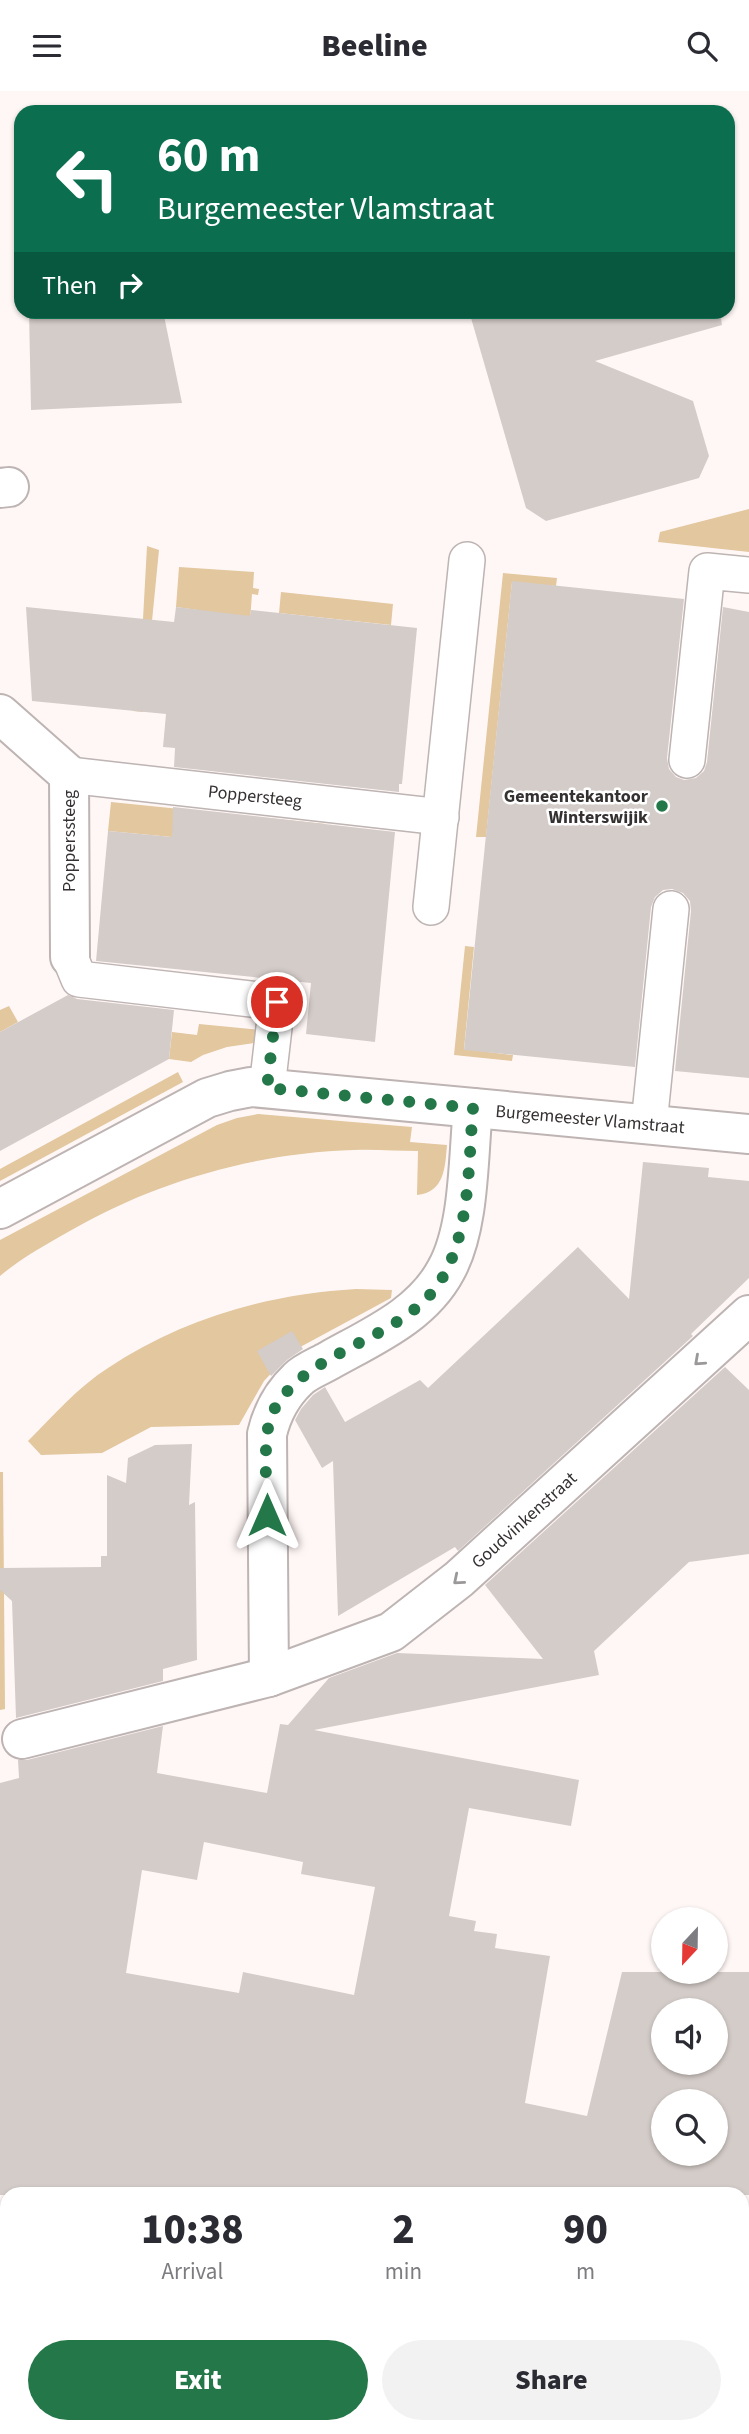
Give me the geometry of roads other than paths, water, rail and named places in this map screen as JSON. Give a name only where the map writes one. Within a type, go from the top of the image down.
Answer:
[{"type":"street","points":[[431,907],[467,560]]},
{"type":"street","points":[[687,760],[707,571],[749,575]]},
{"type":"street","name":"Popperssteeg","points":[[0,714],[69,775],[70,957]]},
{"type":"street","name":"Poppersteeg","points":[[69,775],[440,817]]},
{"type":"street","points":[[649,1124],[671,909]]},
{"type":"street","points":[[70,957],[79,979],[277,1002],[267,1088]]},
{"type":"street","name":"Burgemeester Vlamstraat","points":[[0,1209],[207,1098],[251,1087],[749,1134]]},
{"type":"street","points":[[269,1677],[267,1434],[272,1414],[299,1378],[397,1322],[435,1289],[455,1252],[463,1222],[473,1108]]},
{"type":"street","name":"Goudvinkenstraat","points":[[22,1739],[269,1677],[391,1632],[459,1579],[749,1315]]},
{"type":"place","name":"Gemeentekantoor Winterswijik","points":[[662,806]]}]
